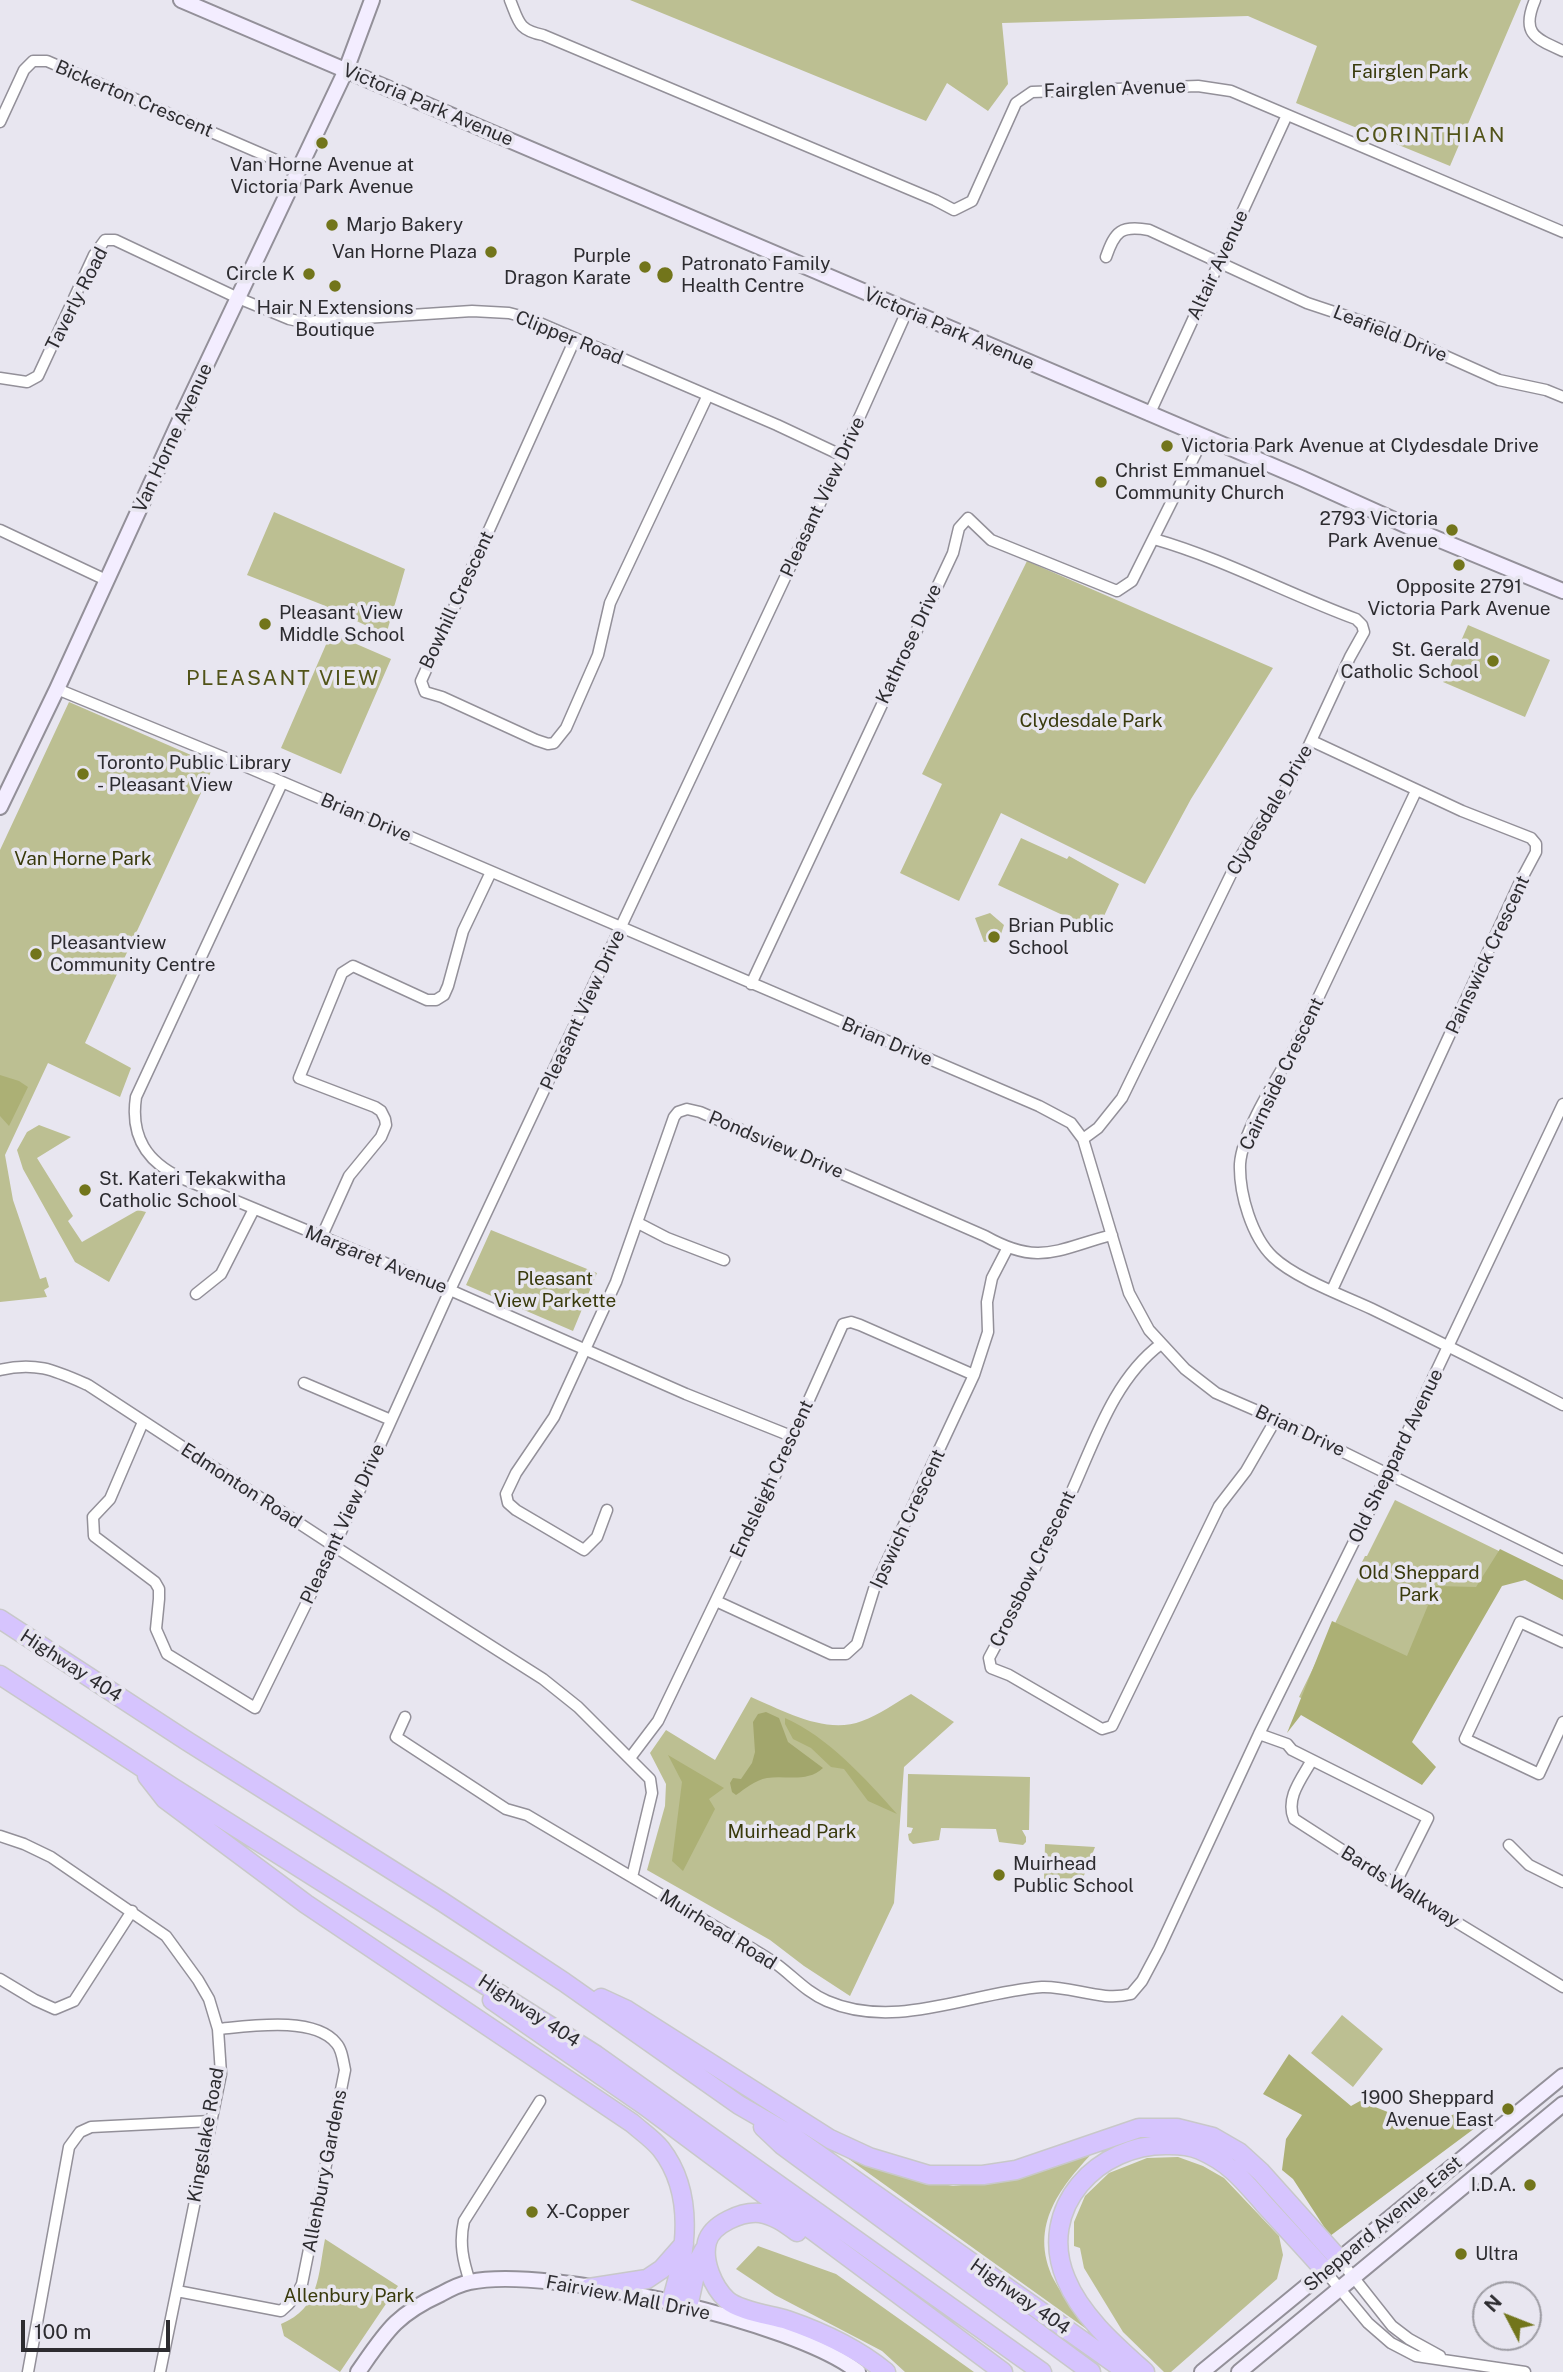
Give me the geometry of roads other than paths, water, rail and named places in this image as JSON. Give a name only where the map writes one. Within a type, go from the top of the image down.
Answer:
[{"type":"highway","name":"Highway 404","points":[[0,1619],[564,1982],[739,2105],[791,2135],[1127,2372]]},
{"type":"highway","name":"Highway 404","points":[[0,1675],[596,2054],[1042,2372]]},
{"type":"highway","points":[[139,1765],[165,1800],[306,1904],[632,2123],[660,2148],[677,2177],[685,2210],[679,2304]]},
{"type":"highway","points":[[418,1941],[446,1969],[644,2105],[1003,2372]]},
{"type":"highway","points":[[564,1982],[627,2010],[830,2139],[878,2161],[929,2175],[983,2175],[1016,2170],[1139,2128],[1177,2128],[1213,2137],[1239,2152],[1261,2172],[1332,2265]]},
{"type":"highway","name":"Highway 404","points":[[739,2105],[782,2145],[1091,2372]]},
{"type":"highway","points":[[1144,2372],[1080,2305],[1065,2278],[1058,2238],[1063,2213],[1073,2194],[1085,2178],[1116,2154],[1149,2144],[1197,2148],[1243,2178],[1332,2265]]},
{"type":"highway","points":[[679,2304],[711,2234],[730,2218],[760,2213],[781,2220],[990,2372]]},
{"type":"highway","points":[[706,2243],[708,2269],[715,2285],[728,2302],[823,2334],[872,2361],[886,2372]]},
{"type":"highway","points":[[589,2288],[647,2279],[662,2269],[684,2244]]},
{"type":"main road","name":"Victoria Park Avenue","points":[[181,0],[1563,591]]},
{"type":"main road","name":"Van Horne Avenue","points":[[0,807],[346,70],[372,0]]},
{"type":"main road","name":"Sheppard Avenue East","points":[[1202,2372],[1563,2076]]},
{"type":"main road","name":"Sheppard Avenue East","points":[[1239,2372],[1563,2104]]},
{"type":"main road","name":"Fairview Mall Drive","points":[[358,2372],[390,2326],[422,2302],[470,2282],[537,2281],[679,2304],[749,2323],[804,2343],[858,2372]]},
{"type":"street","name":"Fairglen Avenue","points":[[510,0],[522,27],[529,32],[543,35],[922,194],[954,210],[972,201],[1016,103],[1032,92],[1219,88],[1231,90],[1563,232]]},
{"type":"street","points":[[1535,0],[1529,16],[1533,33],[1546,44],[1563,51]]},
{"type":"street","name":"Bickerton Crescent","points":[[0,122],[24,70],[33,61],[47,61],[299,170]]},
{"type":"street","name":"Altair Avenue","points":[[1149,415],[1287,116]]},
{"type":"street","name":"Leafield Drive","points":[[1106,257],[1114,237],[1121,230],[1135,227],[1149,230],[1307,303],[1385,329],[1499,380],[1546,390],[1563,397]]},
{"type":"street","name":"Taverly Road","points":[[0,378],[27,382],[38,376],[94,255],[105,240],[115,240],[238,298]]},
{"type":"street","name":"Clipper Road","points":[[238,298],[289,319],[303,321],[472,311],[509,313],[528,318],[843,456]]},
{"type":"street","name":"Pleasant View Drive","points":[[143,1422],[110,1499],[93,1517],[94,1536],[155,1581],[159,1589],[156,1629],[167,1654],[255,1708],[334,1547],[450,1290],[843,456],[907,311]]},
{"type":"street","name":"Bowhill Crescent","points":[[575,339],[422,677],[422,688],[427,693],[442,697],[536,740],[548,744],[558,741],[598,655],[610,603],[707,397]]},
{"type":"street","points":[[1154,539],[1204,437]]},
{"type":"street","name":"Kathrose Drive","points":[[751,984],[953,553],[962,522],[968,519],[998,543],[1117,591],[1132,581],[1154,539]]},
{"type":"street","points":[[0,530],[106,580]]},
{"type":"street","name":"Clydesdale Drive","points":[[1083,1139],[1098,1128],[1122,1098],[1236,864],[1283,793],[1312,741],[1364,632],[1363,625],[1356,619],[1234,566],[1154,539]]},
{"type":"street","name":"Brian Drive","points":[[57,688],[1039,1106],[1071,1123],[1083,1139],[1129,1293],[1149,1330],[1185,1369],[1216,1393],[1276,1419],[1563,1560]]},
{"type":"street","name":"Painswick Crescent","points":[[1312,741],[1416,791],[1503,829],[1531,838],[1536,844],[1536,852],[1332,1290]]},
{"type":"street","name":"Margaret Avenue","points":[[282,783],[136,1097],[136,1130],[143,1148],[163,1170],[450,1290],[686,1394],[791,1436]]},
{"type":"street","name":"Cairnside Crescent","points":[[1416,791],[1294,1049],[1244,1144],[1240,1166],[1251,1226],[1262,1245],[1275,1259],[1563,1405]]},
{"type":"street","points":[[321,1238],[349,1176],[381,1137],[386,1125],[381,1111],[374,1107],[299,1078],[342,974],[353,966],[427,1000],[436,1000],[444,995],[463,931],[491,872]]},
{"type":"street","name":"Old Sheppard Avenue","points":[[1131,1994],[1142,1981],[1153,1960],[1264,1736],[1563,1104]]},
{"type":"street","name":"Pondsview Drive","points":[[607,1510],[597,1537],[584,1550],[516,1510],[508,1503],[506,1494],[516,1473],[554,1417],[616,1282],[638,1223],[645,1195],[674,1116],[678,1112],[687,1109],[700,1112],[985,1236],[1007,1249],[1031,1254],[1061,1251],[1112,1235]]},
{"type":"street","points":[[196,1294],[221,1274],[254,1209]]},
{"type":"street","points":[[638,1223],[667,1238],[724,1260]]},
{"type":"street","name":"Ipswich Crescent","points":[[716,1601],[831,1654],[846,1654],[852,1649],[861,1636],[874,1589],[974,1375],[988,1332],[987,1302],[992,1278],[1007,1249]]},
{"type":"street","name":"Endsleigh Crescent","points":[[630,1758],[658,1721],[764,1500],[843,1324],[851,1322],[860,1325],[974,1375]]},
{"type":"street","name":"Crossbow Crescent","points":[[1160,1344],[1134,1369],[1114,1400],[989,1658],[991,1668],[1009,1675],[1102,1729],[1112,1726],[1219,1506],[1246,1471],[1276,1419]]},
{"type":"street","name":"Edmonton Road","points":[[0,1370],[30,1365],[53,1369],[88,1385],[334,1547],[542,1679],[578,1707],[650,1779],[652,1793],[632,1877]]},
{"type":"street","points":[[304,1383],[391,1420]]},
{"type":"street","points":[[1563,1642],[1520,1622],[1465,1739],[1539,1774],[1563,1722]]},
{"type":"street","name":"Muirhead Road","points":[[405,1717],[396,1737],[506,1809],[527,1815],[776,1963],[794,1981],[826,2001],[850,2008],[894,2013],[1014,1990],[1046,1987],[1103,1997],[1131,1994]]},
{"type":"street","points":[[1264,1736],[1287,1744],[1292,1750],[1427,1818],[1395,1884]]},
{"type":"street","name":"Bards Walkway","points":[[1311,1760],[1292,1797],[1294,1819],[1563,1987]]},
{"type":"street","name":"Kingslake Road","points":[[0,1836],[51,1857],[166,1936],[209,1999],[218,2029],[221,2074],[160,2372]]},
{"type":"street","points":[[1509,1844],[1529,1865],[1563,1882]]},
{"type":"street","points":[[0,1979],[55,2009],[74,2001],[132,1911]]},
{"type":"street","name":"Allenbury Gardens","points":[[177,2291],[281,2311],[298,2295],[345,2070],[338,2045],[326,2034],[313,2028],[261,2025],[218,2029]]},
{"type":"street","points":[[470,2282],[461,2250],[464,2221],[540,2101]]},
{"type":"street","points":[[28,2372],[69,2147],[80,2132],[91,2127],[211,2121]]},
{"type":"street","points":[[1332,2265],[1352,2278],[1392,2326],[1409,2339],[1447,2359]]},
{"type":"street","points":[[1332,2265],[1340,2289],[1354,2307],[1391,2343],[1416,2356],[1525,2372]]},
{"type":"place","name":"Van Horne Avenue at Victoria Park Avenue","points":[[322,143]]},
{"type":"place","name":"Marjo Bakery","points":[[332,225]]},
{"type":"place","name":"Van Horne Plaza","points":[[491,252]]},
{"type":"place","name":"Purple Dragon Karate","points":[[645,267]]},
{"type":"place","name":"Circle K","points":[[309,274]]},
{"type":"place","name":"Patronato Family Health Centre","points":[[665,275]]},
{"type":"place","name":"Hair N Extensions Boutique","points":[[335,286]]},
{"type":"place","name":"Victoria Park Avenue at Clydesdale Drive","points":[[1167,446]]},
{"type":"place","name":"Christ Emmanuel Community Church","points":[[1101,482]]},
{"type":"place","name":"2793 Victoria Park Avenue","points":[[1452,530]]},
{"type":"place","name":"Opposite 2791 Victoria Park Avenue","points":[[1459,565]]},
{"type":"place","name":"Pleasant View Middle School","points":[[265,624]]},
{"type":"place","name":"St. Gerald Catholic School","points":[[1493,661]]},
{"type":"place","name":"Toronto Public Library - Pleasant View","points":[[83,774]]},
{"type":"place","name":"Brian Public School","points":[[994,937]]},
{"type":"place","name":"Pleasantview Community Centre","points":[[36,954]]},
{"type":"place","name":"St. Kateri Tekakwitha Catholic School","points":[[85,1190]]},
{"type":"place","name":"Muirhead Public School","points":[[999,1875]]},
{"type":"place","name":"1900 Sheppard Avenue East","points":[[1508,2109]]},
{"type":"place","name":"I.D.A.","points":[[1530,2185]]},
{"type":"place","name":"X-Copper","points":[[532,2212]]},
{"type":"place","name":"Ultra","points":[[1461,2254]]},
{"type":"district","name":"CORINTHIAN","points":[[1431,136]]},
{"type":"district","name":"PLEASANT VIEW","points":[[283,679]]},
{"type":"park label","name":"Fairglen Park","points":[[1410,72]]},
{"type":"park label","name":"Clydesdale Park","points":[[1091,721]]},
{"type":"park label","name":"Van Horne Park","points":[[83,859]]},
{"type":"park label","name":"Pleasant View Parkette","points":[[555,1290]]},
{"type":"park label","name":"Old Sheppard Park","points":[[1419,1584]]},
{"type":"park label","name":"Muirhead Park","points":[[792,1832]]},
{"type":"park label","name":"Allenbury Park","points":[[349,2296]]}]
